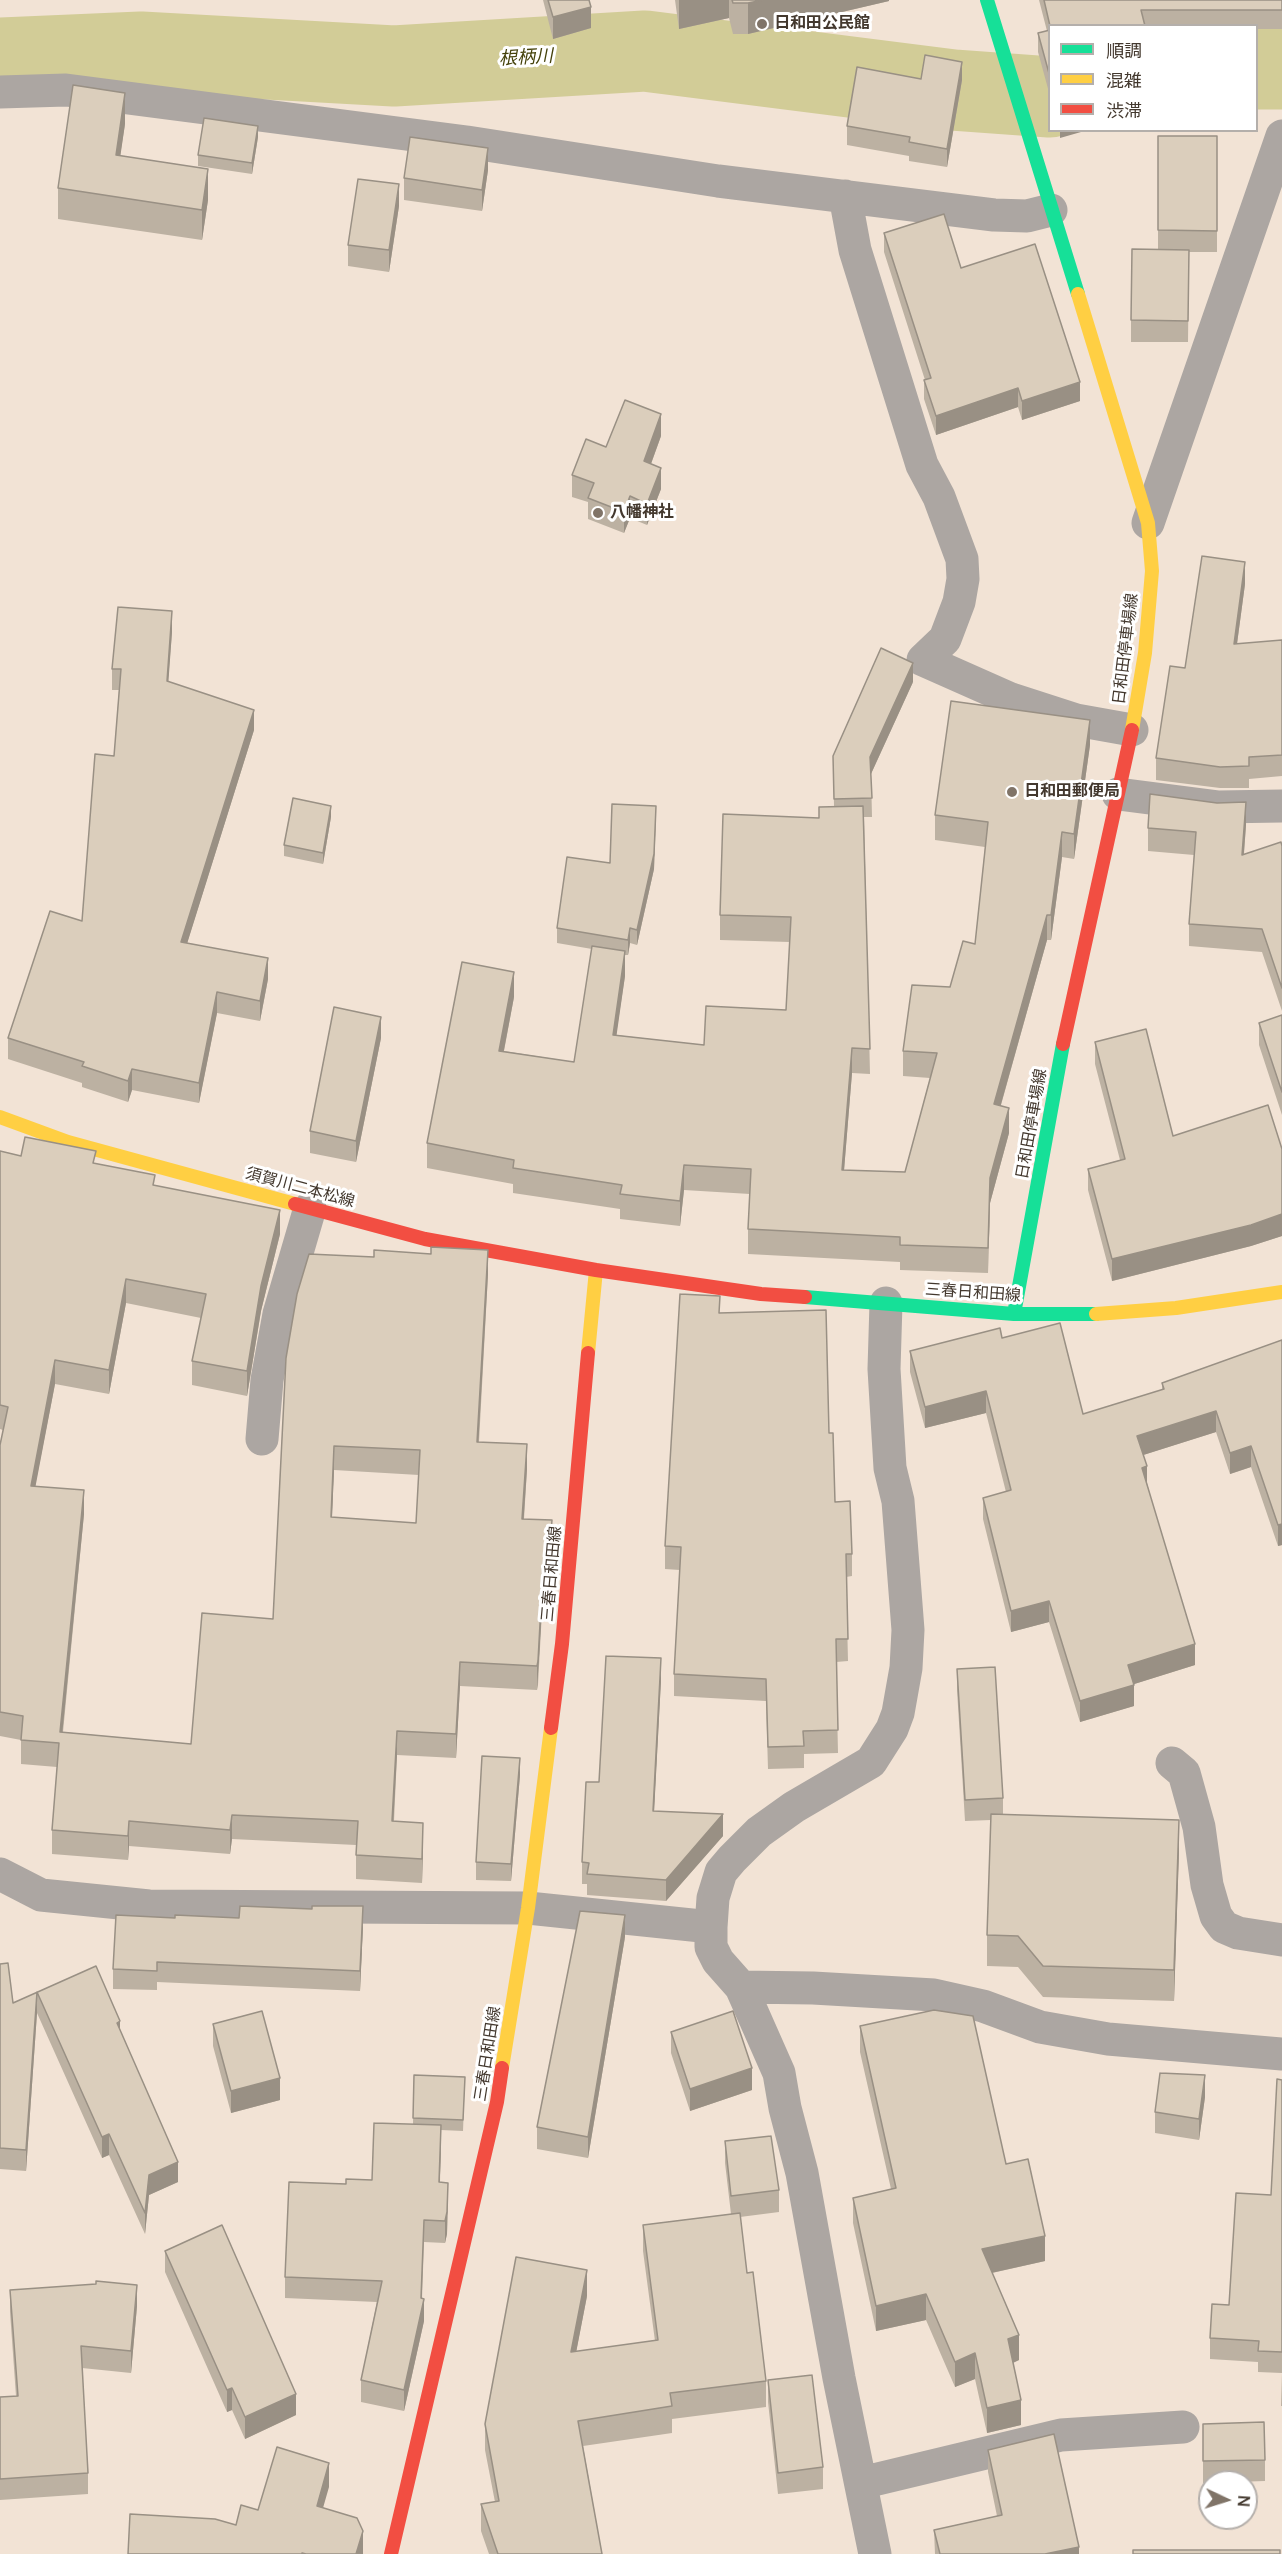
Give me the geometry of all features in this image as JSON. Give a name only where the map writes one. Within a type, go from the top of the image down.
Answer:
[{"type":"main road","name":"日和田停車場線","points":[[987,0],[1149,523],[1152,571],[1145,653],[1132,730],[1067,1024],[1014,1314]]},
{"type":"main road","name":"須賀川二本松線","points":[[0,1117],[68,1142],[425,1239],[596,1270]]},
{"type":"main road","name":"三春日和田線","points":[[391,2554],[486,2158],[528,1908],[562,1644],[596,1270],[761,1294],[1014,1314],[1104,1314],[1176,1308],[1282,1292]]},
{"type":"street","points":[[0,92],[66,90],[456,140],[718,181],[994,215],[1027,216],[1051,210]]},
{"type":"street","points":[[1149,523],[1282,136]]},
{"type":"street","points":[[845,196],[855,250],[922,465],[939,497],[962,559],[963,579],[956,611],[945,639],[923,660],[1011,699],[1076,720],[1132,730]]},
{"type":"street","points":[[1118,794],[1219,807],[1282,806]]},
{"type":"street","points":[[262,1439],[267,1380],[279,1314],[310,1208]]},
{"type":"street","points":[[875,2554],[802,2173],[785,2108],[779,2073],[741,1987],[718,1961],[711,1947],[711,1927],[713,1898],[721,1872],[732,1859],[759,1832],[794,1807],[872,1762],[892,1729],[898,1713],[906,1668],[908,1630],[898,1501],[890,1468],[884,1369],[886,1303]]},
{"type":"street","points":[[1172,1763],[1184,1773],[1199,1827],[1207,1885],[1216,1916],[1224,1927],[1238,1933],[1282,1940]]},
{"type":"street","points":[[0,1874],[41,1895],[149,1906],[528,1908],[711,1927]]},
{"type":"street","points":[[741,1987],[813,1988],[934,1995],[983,2006],[1040,2027],[1108,2038],[1282,2054]]},
{"type":"street","points":[[861,2483],[1061,2435],[1183,2427]]},
{"type":"building","points":[[548,0],[589,0],[591,7],[553,17]]},
{"type":"building","points":[[732,0],[763,0],[733,3]]},
{"type":"building","points":[[1044,0],[1282,0],[1282,10],[1141,10],[1144,24],[1050,24]]},
{"type":"building","points":[[1048,30],[1048,70],[1038,33]]},
{"type":"building","points":[[925,55],[962,62],[947,149],[909,142],[910,137],[847,126],[857,67],[921,79]]},
{"type":"building","points":[[73,85],[125,93],[116,155],[208,169],[202,210],[58,188]]},
{"type":"building","points":[[204,118],[258,126],[252,163],[198,155]]},
{"type":"building","points":[[1158,136],[1217,136],[1217,231],[1158,230]]},
{"type":"building","points":[[410,137],[488,148],[482,190],[404,178]]},
{"type":"building","points":[[358,179],[399,184],[389,250],[348,245]]},
{"type":"building","points":[[944,214],[961,268],[1035,244],[1080,382],[1022,401],[1018,388],[936,416],[924,380],[931,378],[884,233]]},
{"type":"building","points":[[1132,249],[1189,250],[1188,321],[1131,320]]},
{"type":"building","points":[[625,400],[661,414],[644,461],[661,468],[647,504],[630,496],[624,512],[588,498],[594,483],[572,475],[586,439],[606,447]]},
{"type":"building","points":[[1202,556],[1245,562],[1234,644],[1282,640],[1282,755],[1249,757],[1249,766],[1220,767],[1156,758],[1170,666],[1185,668]]},
{"type":"building","points":[[118,607],[172,611],[167,681],[254,710],[181,942],[268,958],[260,1001],[217,992],[199,1083],[132,1069],[128,1081],[82,1066],[84,1062],[8,1038],[50,911],[82,921],[95,754],[114,756],[121,669],[112,669]]},
{"type":"building","points":[[881,648],[913,663],[870,757],[872,798],[834,799],[833,756]]},
{"type":"building","points":[[951,701],[1090,720],[1074,834],[1062,832],[1051,915],[1047,915],[994,1104],[1009,1108],[990,1178],[988,1248],[900,1245],[900,1237],[748,1229],[751,1169],[684,1165],[680,1201],[620,1194],[622,1185],[513,1168],[514,1160],[427,1143],[462,962],[514,972],[499,1051],[574,1062],[592,946],[625,951],[613,1035],[704,1045],[706,1006],[786,1010],[791,917],[720,915],[723,814],[819,818],[819,807],[863,806],[870,1049],[852,1048],[842,1170],[905,1172],[937,1053],[903,1051],[912,985],[950,987],[963,941],[975,944],[988,822],[935,815]]},
{"type":"building","points":[[1150,794],[1217,803],[1246,802],[1242,855],[1281,842],[1282,988],[1262,929],[1189,924],[1196,832],[1148,828]]},
{"type":"building","points":[[293,798],[331,806],[323,853],[284,845]]},
{"type":"building","points":[[612,804],[656,806],[654,854],[637,930],[630,928],[628,940],[557,928],[567,857],[610,863]]},
{"type":"building","points":[[334,1007],[381,1017],[356,1141],[310,1131]]},
{"type":"building","points":[[1282,1015],[1282,1092],[1259,1023]]},
{"type":"building","points":[[1146,1029],[1173,1136],[1268,1105],[1282,1149],[1282,1214],[1251,1225],[1112,1259],[1088,1169],[1125,1159],[1095,1042]]},
{"type":"building","points":[[25,1137],[96,1151],[93,1163],[155,1175],[153,1185],[280,1210],[261,1286],[247,1371],[192,1361],[206,1294],[126,1279],[109,1370],[55,1360],[31,1486],[84,1490],[60,1732],[191,1744],[202,1613],[273,1619],[286,1358],[297,1294],[309,1254],[374,1257],[374,1250],[431,1254],[431,1247],[488,1250],[477,1442],[527,1444],[522,1519],[552,1520],[548,1569],[543,1568],[537,1666],[460,1662],[456,1734],[397,1731],[392,1821],[423,1823],[422,1859],[356,1855],[358,1821],[232,1815],[230,1830],[129,1821],[128,1836],[52,1830],[59,1743],[21,1740],[23,1716],[0,1712],[0,1445],[8,1407],[0,1405],[0,1151],[21,1156]],"holes":[[[334,1446],[420,1450],[416,1523],[331,1517]]]},
{"type":"building","points":[[680,1294],[720,1296],[719,1313],[826,1310],[829,1433],[833,1433],[835,1502],[850,1501],[852,1554],[846,1554],[848,1639],[836,1639],[838,1730],[803,1731],[804,1746],[768,1747],[766,1679],[674,1674],[681,1547],[665,1546]]},
{"type":"building","points":[[1060,1323],[1083,1414],[1164,1389],[1162,1383],[1282,1340],[1282,1524],[1278,1525],[1251,1446],[1230,1453],[1216,1411],[1137,1436],[1147,1466],[1142,1468],[1195,1644],[1128,1665],[1134,1685],[1080,1701],[1049,1601],[1011,1611],[983,1498],[1011,1490],[986,1391],[925,1407],[910,1351],[1000,1328],[1002,1338]]},
{"type":"building","points":[[606,1656],[661,1658],[653,1811],[723,1814],[666,1880],[587,1874],[589,1863],[582,1862],[586,1782],[599,1782]]},
{"type":"building","points":[[995,1667],[1003,1798],[965,1800],[957,1669]]},
{"type":"building","points":[[482,1756],[520,1758],[511,1864],[476,1862]]},
{"type":"building","points":[[991,1814],[1179,1820],[1174,1970],[1043,1966],[1018,1936],[987,1935]]},
{"type":"building","points":[[240,1906],[312,1909],[312,1906],[363,1906],[360,1971],[157,1962],[157,1971],[113,1969],[116,1915],[239,1918]]},
{"type":"building","points":[[580,1911],[625,1915],[588,2137],[537,2127]]},
{"type":"building","points":[[8,1963],[13,2003],[37,1992],[26,2150],[0,2148],[0,1964]]},
{"type":"building","points":[[96,1966],[120,2021],[117,2023],[178,2162],[149,2175],[145,2213],[109,2134],[102,2137],[37,1992]]},
{"type":"building","points":[[934,2010],[973,2016],[1006,2164],[1028,2159],[1045,2236],[982,2249],[1019,2335],[1008,2339],[1021,2400],[987,2408],[975,2353],[955,2362],[926,2294],[876,2306],[853,2198],[896,2188],[860,2026]]},
{"type":"building","points":[[262,2011],[280,2078],[231,2091],[213,2024]]},
{"type":"building","points":[[733,2011],[752,2068],[690,2089],[671,2032]]},
{"type":"building","points":[[1160,2073],[1205,2075],[1199,2119],[1155,2112]]},
{"type":"building","points":[[414,2075],[465,2077],[463,2120],[413,2118]]},
{"type":"building","points":[[1277,2079],[1282,2080],[1282,2352],[1258,2351],[1259,2341],[1210,2338],[1212,2304],[1229,2305],[1236,2193],[1271,2195]]},
{"type":"building","points":[[374,2123],[441,2125],[439,2182],[448,2183],[445,2221],[424,2220],[421,2298],[424,2299],[404,2390],[361,2380],[382,2281],[285,2277],[289,2182],[346,2184],[346,2179],[372,2180]]},
{"type":"building","points":[[771,2136],[779,2190],[731,2196],[725,2141]]},
{"type":"building","points":[[740,2213],[747,2273],[753,2272],[766,2381],[670,2393],[672,2406],[578,2421],[602,2554],[498,2554],[481,2504],[499,2501],[485,2424],[516,2257],[587,2270],[571,2352],[658,2340],[643,2225]]},
{"type":"building","points":[[222,2225],[296,2394],[245,2417],[232,2388],[227,2390],[165,2251]]},
{"type":"building","points":[[96,2281],[137,2285],[131,2351],[81,2346],[88,2473],[0,2479],[0,2397],[18,2396],[10,2290],[96,2284]]},
{"type":"building","points":[[812,2375],[823,2467],[778,2473],[768,2380]]},
{"type":"building","points":[[1264,2422],[1265,2460],[1203,2461],[1203,2424]]},
{"type":"building","points":[[1054,2434],[1079,2547],[1045,2554],[940,2554],[934,2530],[1002,2515],[988,2450]]},
{"type":"building","points":[[277,2447],[329,2463],[317,2506],[357,2518],[363,2531],[356,2554],[128,2554],[130,2514],[215,2519],[236,2525],[241,2505],[258,2510]]},
{"type":"building","points":[[1133,2550],[1280,2550],[1280,2554],[1133,2554]]},
{"type":"waterway","name":"根柄川","points":[[0,58],[141,52],[394,66],[645,51],[953,90],[1048,97]]},
{"type":"waterway","name":"根柄川","points":[[1258,69],[1282,69]]},
{"type":"traffic: fast","points":[[987,0],[1078,294]]},
{"type":"traffic: fast","points":[[1014,1314],[1063,1044]]},
{"type":"traffic: fast","points":[[805,1297],[1014,1314],[1096,1314]]},
{"type":"traffic: slow","points":[[1078,294],[1148,523],[1152,571],[1145,653],[1132,730]]},
{"type":"traffic: slow","points":[[0,1117],[68,1142],[295,1204]]},
{"type":"traffic: slow","points":[[588,1353],[596,1270]]},
{"type":"traffic: slow","points":[[1096,1314],[1176,1308],[1282,1292]]},
{"type":"traffic: slow","points":[[502,2068],[528,1908],[551,1728]]},
{"type":"traffic: jam","points":[[1063,1044],[1132,730]]},
{"type":"traffic: jam","points":[[295,1204],[425,1239],[596,1270],[761,1294],[805,1297]]},
{"type":"traffic: jam","points":[[551,1728],[562,1644],[588,1353]]},
{"type":"traffic: jam","points":[[391,2554],[497,2102],[502,2068]]},
{"type":"place","name":"日和田公民館","points":[[762,24]]},
{"type":"place","name":"八幡神社","points":[[598,513]]},
{"type":"place","name":"日和田郵便局","points":[[1012,792]]}]
